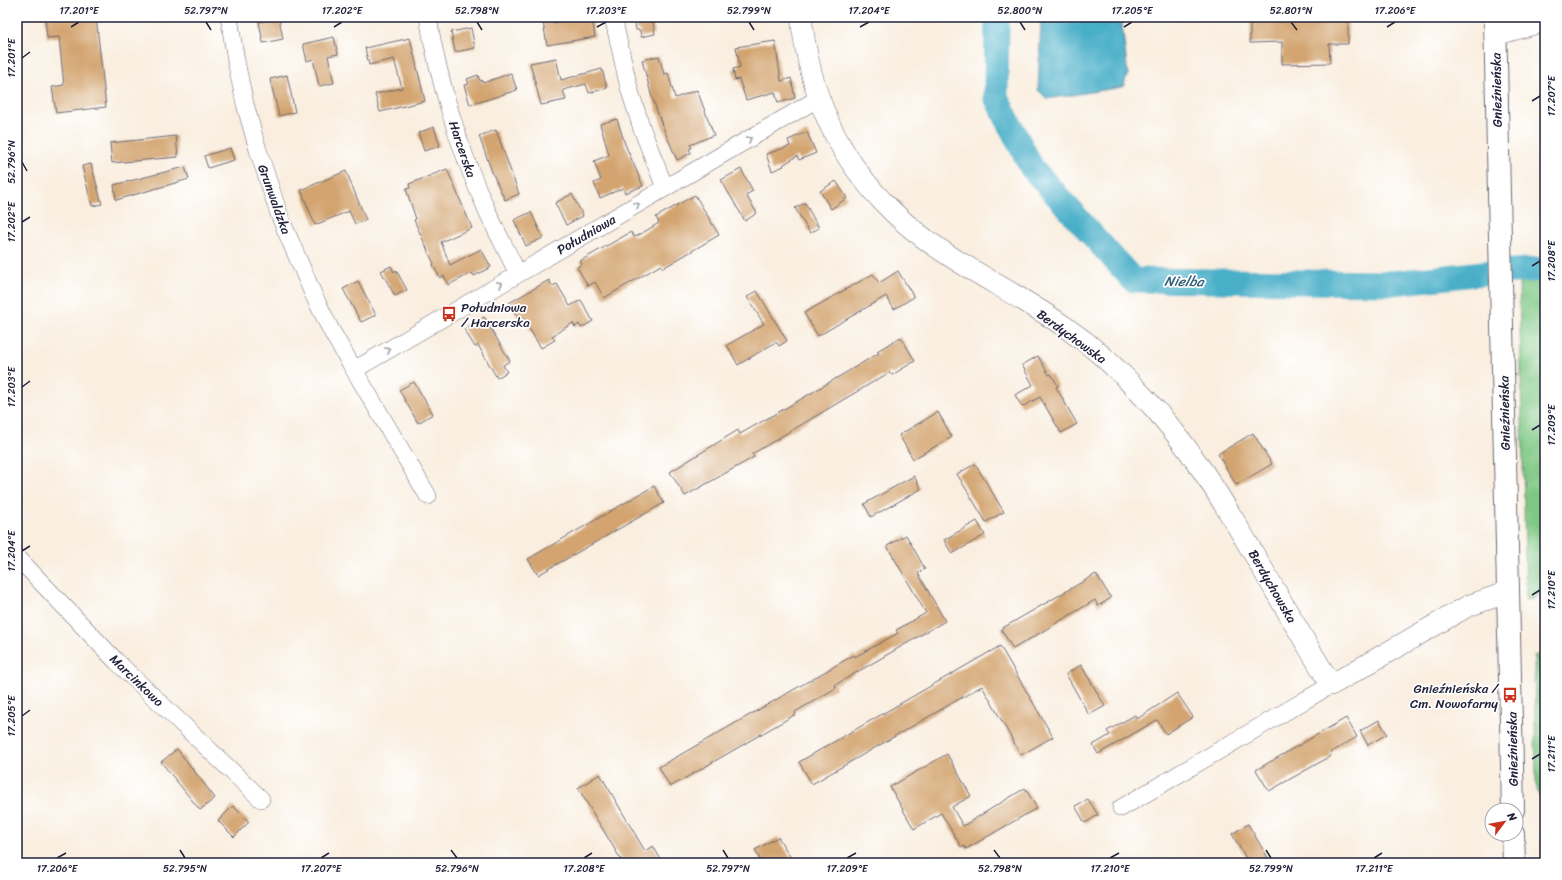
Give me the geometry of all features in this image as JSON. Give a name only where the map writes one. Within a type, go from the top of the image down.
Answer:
[{"type":"main road","name":"Gnieźnieńska","points":[[1495,26],[1513,802]]},
{"type":"main road","points":[[1514,842],[1514,863]]},
{"type":"street","name":"Grunwaldzka","points":[[229,17],[245,104],[280,217],[314,296],[354,370],[428,496]]},
{"type":"street","name":"Harcerska","points":[[428,17],[430,33],[450,110],[468,164],[485,206],[518,274]]},
{"type":"street","points":[[613,17],[629,88],[642,129],[666,188]]},
{"type":"street","name":"Berdychowska","points":[[801,17],[807,60],[818,98],[848,159],[868,185],[893,213],[916,231],[945,252],[1064,326],[1086,342],[1142,394],[1196,460],[1217,492],[1331,685]]},
{"type":"street","points":[[1495,26],[1545,21]]},
{"type":"street","name":"Południowa","points":[[354,370],[818,98]]},
{"type":"street","name":"Marcinkowo","points":[[17,557],[117,662],[261,799]]},
{"type":"street","points":[[1121,808],[1468,606],[1508,592]]},
{"type":"green space","points":[[1545,277],[1545,591],[1533,599],[1526,600],[1519,280]]},
{"type":"green space","points":[[1545,652],[1545,863],[1542,863],[1541,801],[1536,785],[1534,656]]},
{"type":"water","points":[[1041,17],[1121,17],[1128,74],[1123,87],[1047,99],[1038,90]]},
{"type":"water","points":[[1519,263],[1545,263],[1545,277],[1519,280]]},
{"type":"building","points":[[45,17],[96,17],[106,107],[56,113],[52,87],[64,85],[59,37],[47,38]]},
{"type":"building","points":[[592,17],[595,37],[547,45],[543,22],[553,20],[554,23]]},
{"type":"building","points":[[634,17],[652,17],[655,34],[641,37],[640,30],[636,30]]},
{"type":"building","points":[[1250,17],[1348,17],[1348,44],[1329,44],[1330,63],[1282,64],[1282,42],[1250,43]]},
{"type":"building","points":[[279,18],[283,39],[263,43],[259,22]]},
{"type":"building","points":[[471,28],[475,48],[455,52],[451,32]]},
{"type":"building","points":[[334,37],[338,54],[328,56],[334,83],[319,86],[313,59],[307,61],[303,44]]},
{"type":"building","points":[[410,38],[425,101],[380,112],[375,94],[402,88],[394,59],[369,65],[365,48]]},
{"type":"building","points":[[775,41],[781,81],[791,78],[795,98],[778,103],[775,92],[746,100],[739,79],[735,80],[733,69],[740,67],[736,47]]},
{"type":"building","points":[[659,56],[664,74],[668,73],[675,98],[697,90],[714,135],[690,145],[692,148],[689,149],[691,153],[677,160],[651,94],[642,60]]},
{"type":"building","points":[[556,58],[561,80],[602,69],[607,88],[589,93],[586,84],[563,90],[566,100],[541,105],[530,63]]},
{"type":"building","points":[[511,73],[517,90],[470,105],[464,85],[469,84],[467,79],[478,75],[480,81],[482,80],[483,83]]},
{"type":"building","points":[[287,75],[295,112],[279,116],[270,79]]},
{"type":"building","points":[[617,119],[625,144],[643,186],[625,193],[623,188],[600,198],[594,183],[601,180],[594,161],[609,155],[600,124]]},
{"type":"building","points":[[434,127],[440,146],[424,151],[418,133]]},
{"type":"building","points":[[496,130],[519,194],[505,200],[492,172],[479,136]]},
{"type":"building","points":[[807,132],[816,153],[799,160],[797,156],[783,165],[784,166],[772,171],[766,154],[790,146],[788,140]]},
{"type":"building","points":[[176,136],[178,157],[112,163],[110,143]]},
{"type":"building","points":[[230,148],[234,160],[208,168],[204,156]]},
{"type":"building","points":[[91,164],[102,204],[92,206],[82,166]]},
{"type":"building","points":[[185,167],[189,179],[116,200],[114,185]]},
{"type":"building","points":[[447,169],[472,228],[441,242],[450,265],[481,249],[491,267],[474,276],[472,273],[448,285],[444,276],[440,278],[433,265],[434,264],[414,220],[416,219],[406,189],[410,188],[409,184]]},
{"type":"building","points":[[741,169],[753,191],[746,195],[757,213],[745,221],[721,180]]},
{"type":"building","points":[[346,171],[366,220],[355,224],[349,211],[315,225],[301,190]]},
{"type":"building","points":[[836,181],[847,198],[831,209],[820,191]]},
{"type":"building","points":[[572,194],[583,216],[566,225],[555,203]]},
{"type":"building","points":[[695,195],[719,235],[663,268],[661,265],[604,298],[595,282],[588,286],[577,267],[582,264],[580,261],[631,232],[634,237],[639,235],[659,223],[656,217]]},
{"type":"building","points":[[805,203],[819,228],[810,233],[795,208]]},
{"type":"building","points":[[531,212],[543,238],[526,246],[514,220]]},
{"type":"building","points":[[391,266],[394,272],[396,270],[407,290],[395,296],[381,271]]},
{"type":"building","points":[[898,271],[914,297],[894,309],[886,296],[818,336],[804,313],[873,274],[879,283]]},
{"type":"building","points":[[549,280],[552,286],[557,284],[570,306],[581,300],[593,321],[581,328],[579,324],[575,327],[573,323],[552,336],[555,340],[541,348],[522,317],[519,319],[509,303]]},
{"type":"building","points":[[358,281],[376,315],[361,322],[343,289]]},
{"type":"building","points":[[757,291],[787,341],[779,346],[776,342],[738,365],[727,345],[764,324],[747,297]]},
{"type":"building","points":[[484,317],[510,361],[503,365],[507,372],[497,378],[478,345],[475,347],[464,329]]},
{"type":"building","points":[[901,337],[915,361],[892,375],[890,372],[752,454],[754,457],[685,496],[670,472],[738,430],[740,434],[791,405],[879,353],[877,351]]},
{"type":"building","points":[[1038,356],[1049,375],[1051,374],[1058,386],[1056,387],[1077,424],[1061,433],[1040,397],[1022,407],[1015,395],[1033,385],[1022,365]]},
{"type":"building","points":[[414,382],[433,414],[418,423],[399,390]]},
{"type":"building","points":[[938,412],[952,437],[913,459],[899,435]]},
{"type":"building","points":[[1253,433],[1272,464],[1236,485],[1218,454]]},
{"type":"building","points":[[975,464],[1004,512],[986,522],[957,474]]},
{"type":"building","points":[[914,476],[921,489],[871,517],[864,504]]},
{"type":"building","points":[[654,486],[664,503],[538,575],[528,559]]},
{"type":"building","points":[[977,521],[985,535],[952,554],[944,540]]},
{"type":"building","points":[[906,535],[925,569],[918,573],[945,621],[835,685],[836,688],[795,712],[796,714],[670,787],[659,767],[854,655],[855,657],[898,633],[896,630],[926,613],[887,546]]},
{"type":"building","points":[[1096,574],[1111,598],[1098,606],[1095,600],[1013,649],[1001,629]]},
{"type":"building","points":[[1000,646],[1053,737],[1021,755],[982,686],[812,784],[799,762]]},
{"type":"building","points":[[1081,665],[1105,706],[1089,715],[1066,674]]},
{"type":"building","points":[[1177,693],[1193,717],[1166,734],[1157,720],[1098,754],[1093,745],[1110,735],[1107,731],[1135,715],[1137,719]]},
{"type":"building","points":[[1346,718],[1357,737],[1330,753],[1331,756],[1269,791],[1256,770]]},
{"type":"building","points":[[1379,720],[1387,734],[1368,745],[1360,731]]},
{"type":"building","points":[[177,749],[215,798],[200,810],[161,762]]},
{"type":"building","points":[[947,754],[971,796],[952,807],[963,826],[1025,788],[1037,808],[966,849],[964,846],[962,848],[941,813],[914,829],[890,787]]},
{"type":"building","points":[[600,774],[645,851],[653,846],[663,863],[623,863],[578,788]]},
{"type":"building","points":[[1088,799],[1098,815],[1085,823],[1075,806]]},
{"type":"building","points":[[233,806],[249,822],[234,837],[218,821]]},
{"type":"building","points":[[1248,824],[1271,863],[1249,863],[1232,834]]},
{"type":"building","points":[[778,837],[794,863],[762,863],[755,850]]},
{"type":"waterway","name":"Nielba","points":[[997,17],[996,97],[1032,168],[1133,280],[1392,283],[1484,273],[1545,269]]},
{"type":"place","name":"Południowa / Harcerska","points":[[449,314]]},
{"type":"place","name":"Gnieźnieńska / Cm. Nowofarny","points":[[1510,695]]}]
